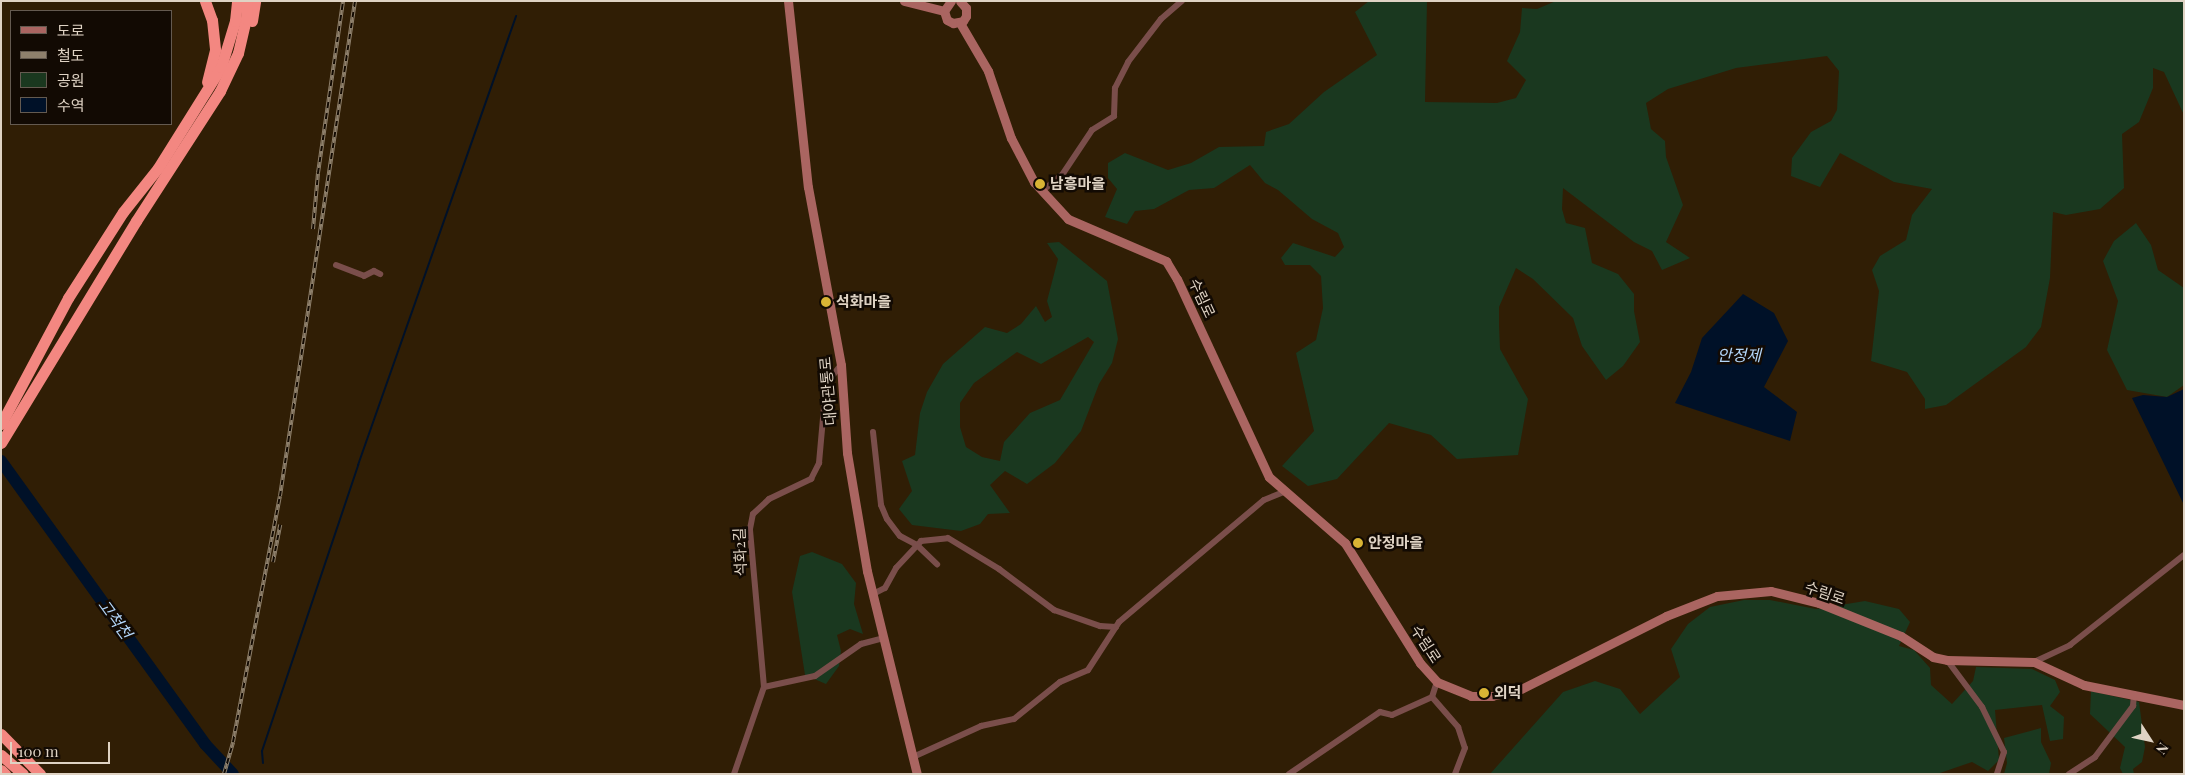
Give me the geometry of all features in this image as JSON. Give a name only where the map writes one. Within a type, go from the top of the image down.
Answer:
[{"type":"highway","points":[[195,122],[215,50],[212,20],[205,1]]},
{"type":"highway","points":[[195,122],[221,67],[235,21],[237,1]]},
{"type":"highway","points":[[3,433],[238,53],[247,1]]},
{"type":"highway","points":[[3,433],[68,298],[123,212],[195,122],[243,56],[255,1]]},
{"type":"highway","points":[[1,734],[40,774]]},
{"type":"highway","points":[[1,755],[23,774]]},
{"type":"highway","points":[[1,770],[6,774]]},
{"type":"main road","name":"대야관통로","points":[[788,1],[808,187],[841,365],[847,453],[873,594],[917,774]]},
{"type":"main road","name":"수림로","points":[[904,1],[944,11],[950,22],[960,23],[988,71],[1011,138],[1024,164],[1042,191],[1068,219],[1166,261],[1178,279],[1269,477],[1345,543],[1420,663],[1437,682],[1471,696],[1492,696],[1521,689],[1666,616],[1717,596],[1746,591],[1771,591],[1819,603],[1901,636],[1933,657],[1947,660],[2034,662],[2084,685],[2184,704]]},
{"type":"main road","points":[[944,11],[951,1]]},
{"type":"main road","points":[[960,1],[967,12],[960,23]]},
{"type":"street","points":[[1042,191],[1062,174],[1092,130],[1114,116],[1115,88],[1128,62],[1161,19],[1182,1]]},
{"type":"street","points":[[336,265],[364,276],[374,271],[380,274]]},
{"type":"street","name":"석화2길","points":[[734,774],[764,687],[750,529],[753,514],[769,499],[811,479],[819,463],[826,384],[841,365]]},
{"type":"street","points":[[873,432],[881,505],[887,519],[900,536],[917,545],[937,564]]},
{"type":"street","points":[[913,757],[980,726],[1014,719],[1060,682],[1088,670],[1116,627],[1264,500],[1284,492]]},
{"type":"street","points":[[873,594],[885,588],[896,568],[921,541],[948,538],[999,569],[1054,610],[1100,626],[1116,627]]},
{"type":"street","points":[[2034,662],[2070,645],[2184,554]]},
{"type":"street","points":[[764,687],[816,676],[861,644],[883,638]]},
{"type":"street","points":[[1947,660],[1982,706],[2004,752],[1997,774]]},
{"type":"street","points":[[1289,774],[1380,712],[1392,716],[1432,697],[1437,682]]},
{"type":"street","points":[[2069,774],[2095,756],[2133,706],[2134,694]]},
{"type":"street","points":[[1432,697],[1458,727],[1465,748],[1455,774]]},
{"type":"green space","points":[[1369,1],[1427,1],[1425,102],[1497,103],[1516,98],[1526,80],[1507,61],[1520,32],[1522,8],[1537,9],[1556,1],[2184,1],[2184,115],[2164,72],[2153,68],[2153,88],[2139,122],[2122,134],[2124,188],[2100,209],[2066,215],[2053,212],[2050,278],[2041,327],[2026,347],[1946,405],[1925,409],[1925,399],[1907,372],[1871,361],[1879,291],[1872,270],[1880,256],[1906,240],[1912,215],[1932,189],[1894,182],[1840,153],[1820,187],[1791,176],[1792,158],[1811,132],[1831,121],[1837,110],[1839,71],[1827,56],[1736,68],[1668,89],[1646,103],[1651,129],[1665,141],[1666,157],[1683,205],[1666,242],[1690,258],[1662,270],[1652,251],[1634,242],[1563,188],[1562,209],[1566,223],[1585,228],[1592,263],[1618,274],[1634,294],[1634,311],[1640,342],[1623,366],[1606,380],[1582,346],[1573,318],[1533,279],[1516,268],[1499,307],[1499,325],[1500,349],[1528,399],[1518,455],[1457,459],[1431,435],[1389,423],[1337,479],[1308,486],[1282,466],[1314,431],[1296,353],[1316,340],[1323,308],[1321,276],[1310,265],[1285,265],[1281,258],[1293,243],[1335,257],[1344,247],[1338,233],[1312,219],[1278,190],[1265,183],[1250,165],[1214,188],[1189,190],[1154,209],[1135,211],[1127,224],[1105,217],[1117,189],[1108,178],[1108,163],[1125,153],[1168,170],[1191,163],[1219,147],[1264,146],[1266,132],[1289,124],[1324,92],[1377,55],[1355,12]]},
{"type":"green space","points":[[2136,223],[2151,245],[2158,270],[2184,288],[2184,385],[2167,397],[2127,390],[2107,350],[2118,301],[2103,261],[2114,241]]},
{"type":"green space","points":[[1059,242],[1107,281],[1118,339],[1112,363],[1099,384],[1081,431],[1055,463],[1027,484],[1005,471],[990,485],[1010,513],[988,514],[980,524],[961,531],[912,525],[899,509],[912,491],[902,461],[915,455],[920,413],[927,392],[943,364],[985,327],[1007,333],[1021,324],[1036,306],[1045,322],[1052,317],[1047,301],[1058,259],[1047,243]],"holes":[[[1088,337],[1094,342],[1060,400],[1030,413],[1004,442],[1000,461],[982,457],[966,447],[960,427],[960,403],[974,383],[1017,352],[1041,364]]]},
{"type":"green space","points":[[812,552],[842,564],[856,583],[854,604],[863,634],[850,629],[837,635],[841,651],[839,666],[826,684],[805,675],[792,592],[800,556]]},
{"type":"green space","points":[[1744,600],[1770,600],[1816,609],[1865,601],[1899,609],[1910,622],[1899,646],[1914,650],[1930,668],[1931,685],[1952,704],[1973,681],[1976,667],[2032,669],[2055,680],[2060,692],[2050,706],[2064,717],[2063,739],[2050,741],[2042,705],[1995,710],[1999,760],[1988,771],[1972,762],[1937,774],[1490,774],[1563,692],[1595,681],[1620,689],[1640,714],[1680,677],[1671,649],[1688,624],[1710,607]]},
{"type":"green space","points":[[2091,691],[2139,702],[2145,747],[2142,762],[2133,769],[2134,774],[2123,774],[2120,768],[2125,747],[2090,714]]},
{"type":"green space","points":[[2041,728],[2041,742],[2051,763],[2049,774],[2004,774],[2007,763],[2004,738]]},
{"type":"water","name":"안정제","points":[[1743,294],[1774,313],[1788,341],[1764,387],[1797,412],[1790,441],[1675,403],[1691,372],[1702,338]]},
{"type":"water","points":[[2184,389],[2184,505],[2132,398],[2143,395],[2167,397]]},
{"type":"waterway","points":[[263,763],[262,751],[358,465],[516,16]]},
{"type":"waterway","name":"고척천","points":[[1,461],[205,744],[233,774]]},
{"type":"railway","points":[[313,229],[318,173],[343,1]]},
{"type":"railway","points":[[224,774],[233,742],[280,496],[355,1]]},
{"type":"railway","points":[[273,562],[280,525]]},
{"type":"place","name":"남흥마을","points":[[1040,184]]},
{"type":"place","name":"석화마을","points":[[826,302]]},
{"type":"place","name":"안정마을","points":[[1358,543]]},
{"type":"place","name":"외덕","points":[[1484,693]]}]
